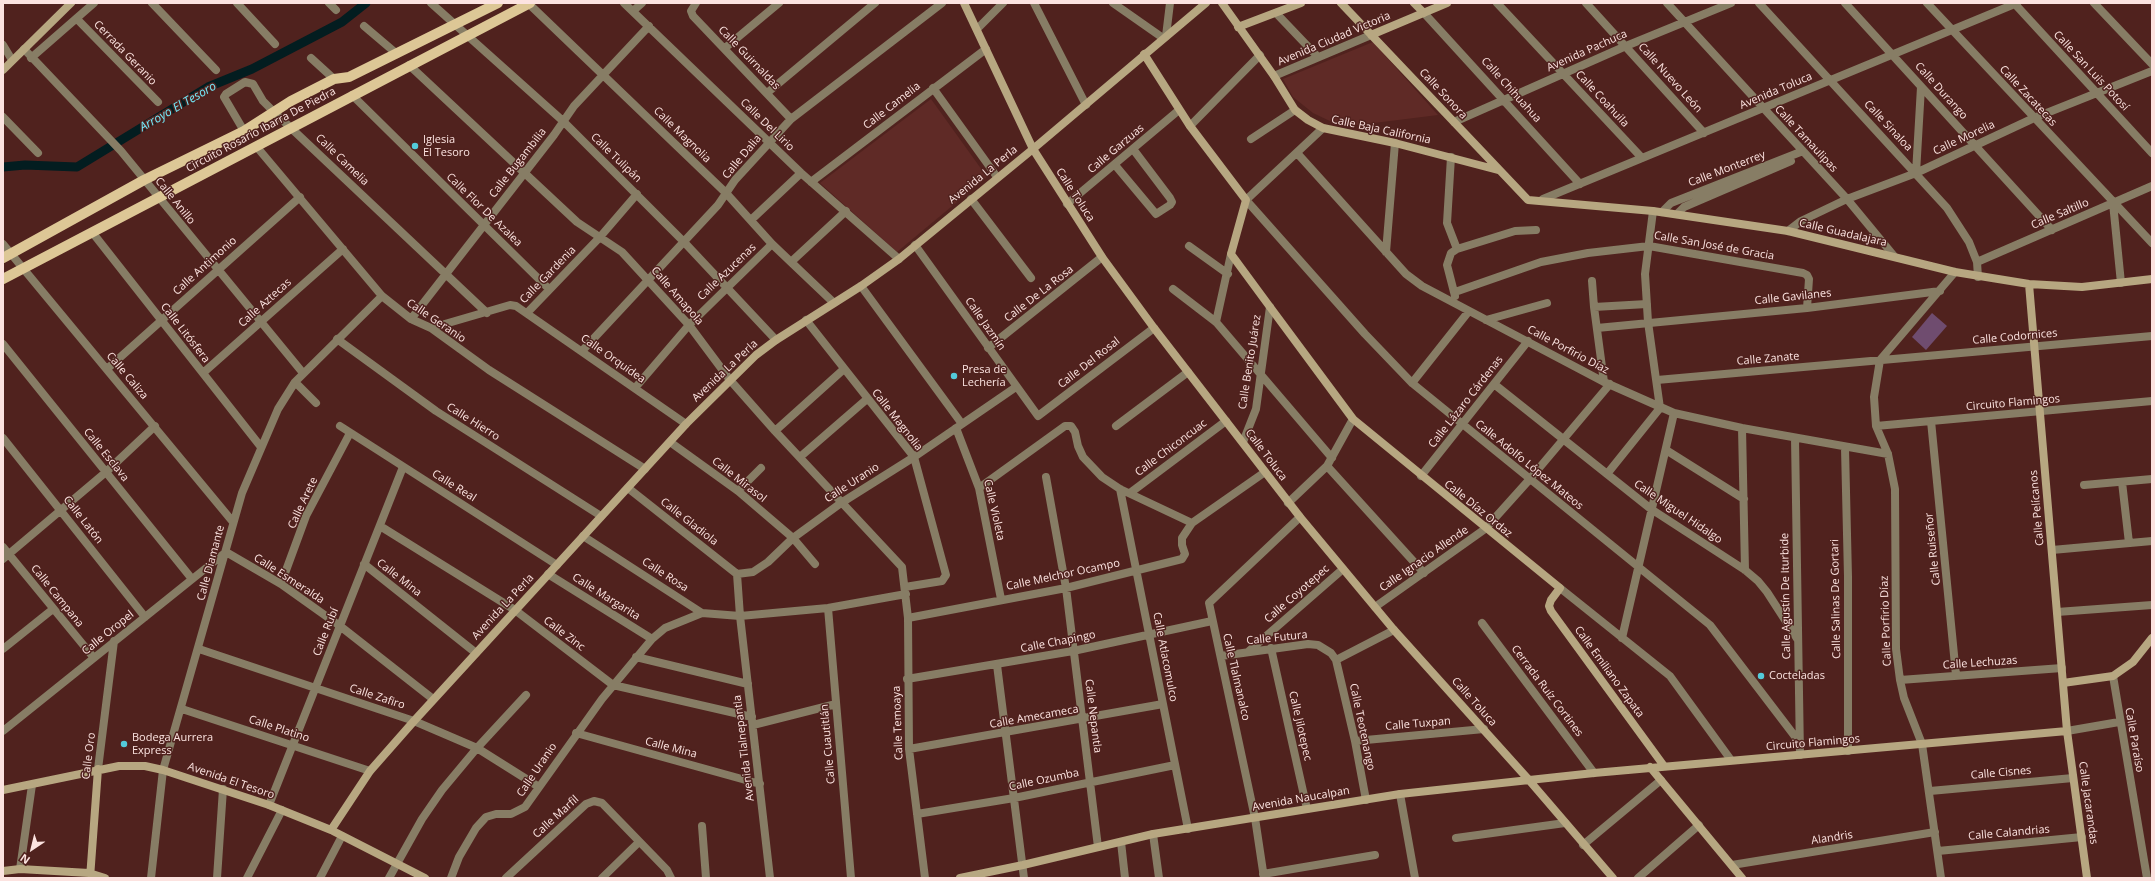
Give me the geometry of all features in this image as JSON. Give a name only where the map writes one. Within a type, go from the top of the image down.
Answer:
[{"type":"main road","points":[[7,256],[144,180],[244,131],[291,101],[334,79],[348,77],[397,54],[456,26],[498,3]]},
{"type":"main road","name":"Circuito Rosario Ibarra De Piedra","points":[[3,279],[529,3]]},
{"type":"street","points":[[31,58],[94,3]]},
{"type":"street","points":[[152,3],[216,70]]},
{"type":"street","points":[[237,3],[275,44]]},
{"type":"street","points":[[329,3],[336,10]]},
{"type":"street","name":"Calle Tulipán","points":[[432,3],[563,121],[684,242],[776,340]]},
{"type":"street","name":"Calle Magnolia","points":[[529,3],[726,193],[772,244],[834,303]]},
{"type":"street","name":"Calle Del Lirio","points":[[624,3],[801,173],[899,259]]},
{"type":"street","points":[[633,11],[642,3]]},
{"type":"street","name":"Calle Guirnaldas","points":[[696,3],[691,11],[693,16],[791,119]]},
{"type":"street","points":[[725,48],[779,3]]},
{"type":"street","points":[[767,93],[875,3]]},
{"type":"street","name":"Calle Dalia","points":[[582,351],[684,242],[768,142],[791,119],[942,3]]},
{"type":"street","name":"Calle Toluca","points":[[964,3],[1033,149],[1102,257],[1154,328],[1243,442],[1288,503],[1343,569],[1394,630],[1484,729],[1613,878]]},
{"type":"street","points":[[976,29],[1003,3]]},
{"type":"street","points":[[1034,3],[1086,105]]},
{"type":"street","points":[[1113,3],[1164,37],[1170,3]]},
{"type":"street","name":"Avenida La Perla","points":[[331,830],[370,771],[433,699],[686,424],[730,380],[776,340],[861,286],[899,259],[1086,105],[1164,37],[1206,3]]},
{"type":"street","name":"Calle Baja California","points":[[1222,3],[1238,27],[1260,55],[1294,110],[1308,120],[1323,128],[1395,143],[1499,170]]},
{"type":"street","points":[[1238,27],[1301,3]]},
{"type":"street","name":"Calle Sonora","points":[[1342,3],[1528,200]]},
{"type":"street","points":[[1414,3],[1424,13]]},
{"type":"street","name":"Avenida Ciudad Victoria","points":[[1274,76],[1447,3]]},
{"type":"street","name":"Calle Coahuila","points":[[1497,3],[1642,158]]},
{"type":"street","name":"Calle Nuevo León","points":[[1586,3],[1704,133]]},
{"type":"street","name":"Calle Tamaulipas","points":[[1668,3],[1847,199],[1894,256]]},
{"type":"street","name":"Avenida Pachuca","points":[[1454,122],[1506,100],[1563,73],[1731,3]]},
{"type":"street","name":"Calle Sinaloa","points":[[1760,3],[1947,208],[1969,242],[1977,262],[1978,277]]},
{"type":"street","name":"Calle Durango","points":[[1846,3],[2052,230]]},
{"type":"street","name":"Calle Zacatecas","points":[[1927,3],[2152,243]]},
{"type":"street","name":"Avenida Toluca","points":[[1543,199],[2015,3]]},
{"type":"street","name":"Calle San Luis Potosí","points":[[2015,3],[2152,153]]},
{"type":"street","points":[[2094,3],[2152,64]]},
{"type":"street","points":[[3,70],[67,4]]},
{"type":"street","points":[[1276,12],[1318,57]]},
{"type":"street","name":"Calle Chihuahua","points":[[1424,13],[1506,100],[1580,184]]},
{"type":"street","name":"Cerrada Geranio","points":[[77,19],[158,102]]},
{"type":"street","points":[[364,26],[397,54]]},
{"type":"street","name":"Calle Bugambilia","points":[[411,319],[524,174],[563,121],[603,73],[649,26]]},
{"type":"street","points":[[3,45],[12,60]]},
{"type":"street","name":"Calle Anillo","points":[[24,49],[121,151],[303,373]]},
{"type":"street","name":"Calle Camelia","points":[[811,182],[986,49]]},
{"type":"street","name":"Calle Adolfo López Mateos","points":[[1144,54],[1190,126],[1246,200],[1365,334],[1412,383],[1529,480],[1710,625],[1800,743]]},
{"type":"street","points":[[1190,126],[1260,55]]},
{"type":"street","points":[[311,58],[334,79]]},
{"type":"street","name":"Calle Amapola","points":[[410,65],[524,174],[577,222],[622,252],[689,325],[730,380],[775,431],[902,567]]},
{"type":"street","name":"Calle Morelia","points":[[1788,231],[1801,221],[1847,199],[1916,173],[2034,118],[2152,72]]},
{"type":"street","name":"Calle Camelia","points":[[244,131],[224,100],[226,94],[246,82],[249,82],[274,112],[446,275]]},
{"type":"street","points":[[1916,173],[1921,87]]},
{"type":"street","points":[[933,88],[998,177]]},
{"type":"street","name":"Calle Flor De Azalea","points":[[352,95],[483,226],[549,289]]},
{"type":"street","name":"Calle Garzuas","points":[[1067,204],[1179,110]]},
{"type":"street","points":[[1251,138],[1294,110]]},
{"type":"street","points":[[3,117],[38,153]]},
{"type":"street","points":[[1216,322],[1228,274],[1231,254],[1246,200],[1323,128]]},
{"type":"street","points":[[1386,252],[1395,143]]},
{"type":"street","name":"Calle Geranio","points":[[256,146],[382,296],[411,319],[431,328],[489,370],[645,469]]},
{"type":"street","points":[[1115,165],[1153,212],[1156,214],[1160,213],[1170,205],[1172,202],[1170,198],[1133,149]]},
{"type":"street","name":"Calle Porfirio Díaz","points":[[1297,153],[1406,274],[1422,286],[1607,383],[1674,413],[1845,448],[1888,454]]},
{"type":"street","name":"Calle Monterrey","points":[[1662,212],[1671,203],[1805,153]]},
{"type":"street","name":"Calle Monterrey","points":[[1677,214],[1684,207],[1805,153]]},
{"type":"street","points":[[1451,157],[1447,223],[1457,249]]},
{"type":"street","points":[[751,220],[801,173]]},
{"type":"street","name":"Calle Saltillo","points":[[1977,262],[2152,186]]},
{"type":"street","name":"Calle Gardenia","points":[[431,328],[513,305],[527,313],[600,237],[637,194]]},
{"type":"street","name":"Calle Antimonio","points":[[107,369],[300,197]]},
{"type":"street","points":[[970,199],[1031,278]]},
{"type":"street","name":"Calle Guadalajara","points":[[1528,200],[1543,199],[1662,212],[1788,231],[1955,272],[1978,277],[2029,284],[2082,287],[2152,279]]},
{"type":"street","points":[[2113,203],[2121,283]]},
{"type":"street","points":[[791,262],[846,211]]},
{"type":"street","points":[[1607,474],[1660,408],[1658,380],[1648,322],[1645,274],[1652,211]]},
{"type":"street","points":[[1455,303],[1455,292],[1447,265],[1451,254],[1457,249],[1515,231],[1536,230]]},
{"type":"street","name":"Calle Litósfera","points":[[92,232],[261,447]]},
{"type":"street","name":"Calle Caliza","points":[[3,244],[7,256],[23,268],[233,522]]},
{"type":"street","name":"Calle Azucenas","points":[[635,388],[689,325],[726,287],[772,244]]},
{"type":"street","name":"Calle Jazmín","points":[[915,245],[1038,416]]},
{"type":"street","points":[[1189,246],[1228,274]]},
{"type":"street","name":"Calle San José de Gracia","points":[[1455,292],[1541,262],[1588,253],[1649,246],[1807,275],[1809,279],[1807,308]]},
{"type":"street","name":"Calle Aztecas","points":[[203,373],[343,249]]},
{"type":"street","name":"Calle Díaz Ordaz","points":[[1231,254],[1353,419],[1485,529],[1670,676],[1731,760]]},
{"type":"street","name":"Calle De La Rosa","points":[[988,348],[1102,257]]},
{"type":"street","points":[[1880,360],[1955,272]]},
{"type":"street","points":[[446,275],[487,313]]},
{"type":"street","points":[[1592,281],[1597,328],[1607,383]]},
{"type":"street","name":"Calle Pelícanos","points":[[2029,284],[2067,731]]},
{"type":"street","name":"Calle Violeta","points":[[861,286],[959,426],[979,488],[1001,599]]},
{"type":"street","points":[[1173,289],[1216,322],[1332,458]]},
{"type":"street","name":"Calle Gavilanes","points":[[1597,328],[1807,308],[1940,291]]},
{"type":"street","name":"Calle Diamante","points":[[151,878],[163,770],[182,709],[242,493],[278,409],[295,382],[382,296]]},
{"type":"street","points":[[1486,320],[1547,303]]},
{"type":"street","points":[[1594,307],[1647,304]]},
{"type":"street","name":"Calle Benito Juárez","points":[[1243,442],[1256,409],[1270,307]]},
{"type":"street","points":[[1412,383],[1469,311]]},
{"type":"street","name":"Calle Orquídea","points":[[527,313],[686,424]]},
{"type":"street","name":"Calle Magnolia","points":[[806,320],[914,457],[946,575],[942,581],[906,590]]},
{"type":"street","name":"Calle Del Rosal","points":[[1038,416],[1154,328]]},
{"type":"street","name":"Calle Codornices","points":[[1880,360],[2152,336]]},
{"type":"street","name":"Calle Hierro","points":[[337,339],[436,411],[602,516]]},
{"type":"street","name":"Calle Lázaro Cárdenas","points":[[1421,476],[1528,341]]},
{"type":"street","name":"Calle Esclava","points":[[3,344],[192,579]]},
{"type":"street","name":"Calle Porfirio Díaz","points":[[1880,360],[1874,397],[1876,426],[1888,454],[1895,489],[1896,649],[1904,698],[1922,744],[1930,791],[1941,878]]},
{"type":"street","name":"Calle Zanate","points":[[1658,380],[1880,360]]},
{"type":"street","points":[[775,431],[844,369]]},
{"type":"street","points":[[1116,426],[1188,372]]},
{"type":"street","points":[[295,382],[316,403]]},
{"type":"street","name":"Calle Ignacio Allende","points":[[1376,607],[1485,529],[1565,439],[1607,383]]},
{"type":"street","name":"Calle Miguel Hidalgo","points":[[1494,384],[1565,439],[1651,510],[1745,570],[1767,592],[1798,640]]},
{"type":"street","name":"Calle Uranio","points":[[737,574],[746,574],[758,569],[768,562],[793,538],[841,503],[914,457],[1016,387]]},
{"type":"street","points":[[800,457],[867,399]]},
{"type":"street","name":"Circuito Flamingos","points":[[1876,426],[2152,401]]},
{"type":"street","points":[[1622,638],[1637,567],[1674,413]]},
{"type":"street","points":[[1288,503],[1327,466],[1353,419]]},
{"type":"street","name":"Calle Chiconcuac","points":[[1130,493],[1226,421]]},
{"type":"street","name":"Calle Ruiseñor","points":[[1931,421],[1956,675]]},
{"type":"street","points":[[6,556],[106,472],[155,426]]},
{"type":"street","name":"Calle Real","points":[[340,426],[557,564]]},
{"type":"street","points":[[979,488],[1067,426],[1071,426],[1075,432],[1078,446],[1090,467],[1102,477],[1120,489],[1192,524],[1265,472]]},
{"type":"street","points":[[1742,428],[1745,570]]},
{"type":"street","name":"Calle Arete","points":[[281,584],[306,516],[350,433]]},
{"type":"street","name":"Calle Latón","points":[[3,438],[144,617]]},
{"type":"street","name":"Calle Agustín De Iturbide","points":[[1795,438],[1800,754]]},
{"type":"street","name":"Calle Mirasol","points":[[670,442],[738,492],[793,538],[815,564]]},
{"type":"street","name":"Calle Salinas De Gortari","points":[[1845,448],[1848,585],[1848,751]]},
{"type":"street","points":[[1666,450],[1744,499]]},
{"type":"street","name":"Calle Rubí","points":[[269,805],[403,466]]},
{"type":"street","points":[[1327,466],[1424,573]]},
{"type":"street","points":[[738,492],[761,468]]},
{"type":"street","name":"Calle Nepantla","points":[[1046,477],[1066,588],[1098,847]]},
{"type":"street","points":[[2084,485],[2152,479]]},
{"type":"street","points":[[2122,482],[2129,543]]},
{"type":"street","name":"Calle Gladiola","points":[[628,488],[737,574]]},
{"type":"street","name":"Calle Atlacomulco","points":[[1120,489],[1188,829]]},
{"type":"street","name":"Calle Tlalmanalco","points":[[1264,876],[1255,818],[1209,603],[1300,517]]},
{"type":"street","name":"Calle Melchor Ocampo","points":[[908,618],[1001,599],[1066,588],[1185,557],[1182,538],[1192,524]]},
{"type":"street","name":"Calle Zinc","points":[[380,526],[515,610],[613,685],[752,721]]},
{"type":"street","name":"Calle Rosa","points":[[583,536],[702,613],[740,616]]},
{"type":"street","points":[[2052,550],[2152,540]]},
{"type":"street","name":"Calle Campana","points":[[3,547],[6,556],[94,658]]},
{"type":"street","name":"Calle Esmeralda","points":[[226,552],[281,584],[340,626],[433,699]]},
{"type":"street","name":"Calle Oropel","points":[[3,731],[226,552]]},
{"type":"street","name":"Calle Mina","points":[[364,564],[476,653]]},
{"type":"street","name":"Calle Temoaya","points":[[902,567],[906,590],[908,618],[909,749],[925,878]]},
{"type":"street","name":"Calle Coyotepec","points":[[1248,652],[1343,569]]},
{"type":"street","name":"Calle Margarita","points":[[548,574],[652,639]]},
{"type":"street","points":[[737,574],[740,616],[828,608],[906,590]]},
{"type":"street","name":"Calle Emiliano Zapata","points":[[1560,588],[1551,600],[1549,606],[1551,611],[1664,766]]},
{"type":"street","points":[[2057,612],[2152,605]]},
{"type":"street","name":"Calle Cuautitlán","points":[[828,608],[851,878]]},
{"type":"street","points":[[3,649],[53,609]]},
{"type":"street","name":"Calle Uranio","points":[[451,878],[459,857],[476,828],[486,817],[496,814],[511,814],[519,812],[526,807],[576,733],[613,685],[652,639],[665,628],[702,613]]},
{"type":"street","name":"Avenida Tlalnepantla","points":[[740,616],[770,878]]},
{"type":"street","name":"Calle Chapingo","points":[[908,679],[1073,651],[1212,621]]},
{"type":"street","name":"Cerrada Ruíz Cortines","points":[[1482,622],[1594,773]]},
{"type":"street","points":[[1336,660],[1394,630]]},
{"type":"street","points":[[2063,683],[2113,676],[2133,662],[2152,638]]},
{"type":"street","name":"Calle Oro","points":[[90,876],[98,769],[114,641]]},
{"type":"street","name":"Calle Futura","points":[[1221,656],[1271,648],[1318,645],[1325,647],[1336,660]]},
{"type":"street","name":"Calle Jilotepec","points":[[1271,648],[1307,809]]},
{"type":"street","name":"Calle Zafiro","points":[[199,649],[414,721],[478,748],[539,787]]},
{"type":"street","points":[[636,657],[748,684]]},
{"type":"street","name":"Calle Teotenango","points":[[1336,660],[1355,741],[1366,800]]},
{"type":"street","points":[[997,665],[1024,878]]},
{"type":"street","name":"Calle Lechuzas","points":[[1900,680],[2062,668]]},
{"type":"street","name":"Calle Paraíso","points":[[2113,676],[2119,722],[2147,878]]},
{"type":"street","points":[[389,878],[430,807],[478,748],[526,695]]},
{"type":"street","points":[[752,721],[836,704]]},
{"type":"street","name":"Calle Amecameca","points":[[909,749],[1006,734],[1163,704]]},
{"type":"street","name":"Calle Platino","points":[[182,709],[370,771]]},
{"type":"street","name":"Circuito Flamingos","points":[[1650,767],[2067,731],[2119,722]]},
{"type":"street","name":"Calle Tuxpan","points":[[1355,741],[1484,729]]},
{"type":"street","name":"Calle Jacarandas","points":[[2067,731],[2088,878]]},
{"type":"street","name":"Calle Mina","points":[[576,733],[760,784]]},
{"type":"street","name":"Calle Ozumba","points":[[917,814],[1014,798],[1175,765]]},
{"type":"street","name":"Avenida El Tesoro","points":[[3,790],[32,785],[98,769],[125,766],[144,766],[163,770],[269,805],[331,830]]},
{"type":"street","points":[[1650,767],[1740,877]]},
{"type":"street","name":"Avenida Naucalpan","points":[[960,878],[1023,866],[1153,834],[1400,794],[1650,767]]},
{"type":"street","name":"Calle Cisnes","points":[[1930,791],[2073,778]]},
{"type":"street","points":[[1583,845],[1661,780]]},
{"type":"street","points":[[20,868],[32,785]]},
{"type":"street","points":[[217,878],[222,789]]},
{"type":"street","points":[[1400,794],[1415,878]]},
{"type":"street","name":"Calle Marfil","points":[[506,878],[586,804],[594,801],[602,803],[667,870],[671,878]]},
{"type":"street","points":[[247,878],[282,810]]},
{"type":"street","points":[[1456,838],[1564,823]]},
{"type":"street","points":[[1638,878],[1699,825]]},
{"type":"street","points":[[702,826],[706,878]]},
{"type":"street","points":[[331,830],[425,878]]},
{"type":"street","name":"Alandris","points":[[1732,866],[1935,832]]},
{"type":"street","points":[[1153,834],[1159,878]]},
{"type":"street","points":[[320,878],[342,836]]},
{"type":"street","name":"Calle Calandrias","points":[[1938,851],[2082,837]]},
{"type":"street","points":[[602,878],[639,842]]},
{"type":"street","points":[[1121,842],[1125,878]]},
{"type":"street","points":[[1264,876],[1375,855]]},
{"type":"street","points":[[3,871],[20,868],[105,878]]},
{"type":"shaded area","points":[[1373,42],[1438,115],[1358,125],[1332,122],[1313,113],[1293,97],[1283,79]]},
{"type":"shaded area","points":[[931,99],[987,177],[897,252],[820,183]]},
{"type":"shaded area","points":[[1932,313],[1947,326],[1926,350],[1912,337]]},
{"type":"waterway","name":"Arroyo El Tesoro","points":[[3,167],[25,165],[77,167],[208,87],[252,69],[342,22],[366,3]]},
{"type":"place","name":"Iglesia El Tesoro","points":[[415,146]]},
{"type":"place","name":"Presa de Lechería","points":[[954,376]]},
{"type":"place","name":"Cocteladas","points":[[1761,676]]},
{"type":"place","name":"Bodega Aurrera Express","points":[[124,744]]}]
